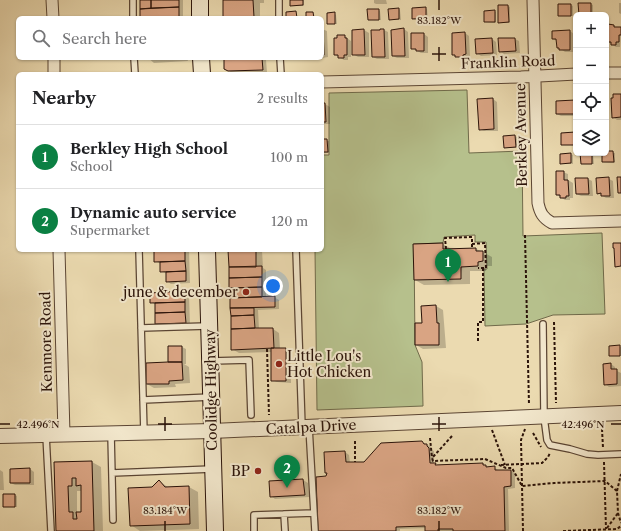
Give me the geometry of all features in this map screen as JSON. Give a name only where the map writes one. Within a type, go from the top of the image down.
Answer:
[{"type":"main road","points":[[200,0],[200,16]]},
{"type":"main road","points":[[201,60],[202,72]]},
{"type":"main road","name":"Coolidge Highway","points":[[207,252],[215,531]]},
{"type":"street","points":[[52,0],[53,16]]},
{"type":"street","name":"Berkley Avenue","points":[[533,0],[539,212],[545,220],[552,223],[562,224],[621,221]]},
{"type":"street","points":[[54,60],[54,72]]},
{"type":"street","points":[[609,73],[621,73]]},
{"type":"street","name":"Franklin Road","points":[[324,82],[573,74]]},
{"type":"street","name":"Kenmore Road","points":[[59,252],[64,434]]},
{"type":"street","name":"Catalpa Drive","points":[[0,436],[212,431],[621,413]]},
{"type":"lane","points":[[133,0],[133,16]]},
{"type":"lane","points":[[279,0],[279,16]]},
{"type":"lane","points":[[134,60],[135,72]]},
{"type":"lane","points":[[280,60],[280,72]]},
{"type":"lane","points":[[139,252],[144,433]]},
{"type":"lane","points":[[296,252],[306,427],[314,513],[314,531]]},
{"type":"lane","points":[[542,324],[544,417],[547,440],[550,445],[587,454],[621,454]]},
{"type":"lane","points":[[142,328],[210,326]]},
{"type":"lane","points":[[210,361],[249,360],[251,415]]},
{"type":"lane","points":[[143,400],[211,397]]},
{"type":"lane","points":[[111,434],[114,520]]},
{"type":"lane","points":[[46,435],[51,531]]},
{"type":"lane","points":[[112,473],[213,469]]},
{"type":"lane","points":[[254,531],[254,515],[314,513]]},
{"type":"lane","points":[[284,514],[285,531]]},
{"type":"path","points":[[525,235],[529,408]]},
{"type":"path","points":[[446,249],[446,238],[472,237],[472,248]]},
{"type":"path","points":[[472,244],[485,243],[486,268],[483,268],[484,322],[478,322],[478,341]]},
{"type":"path","points":[[478,268],[483,268]]},
{"type":"path","points":[[554,322],[556,408]]},
{"type":"path","points":[[267,349],[269,415]]},
{"type":"path","points":[[523,531],[521,440],[527,426]]},
{"type":"path","points":[[490,427],[506,468]]},
{"type":"path","points":[[602,429],[606,529]]},
{"type":"path","points":[[432,458],[452,436]]},
{"type":"path","points":[[430,438],[432,458]]},
{"type":"path","points":[[355,441],[355,462]]},
{"type":"path","points":[[499,465],[542,463],[550,454]]},
{"type":"path","points":[[432,458],[433,460],[485,459],[506,468],[512,468],[522,486]]},
{"type":"path","points":[[563,531],[617,529],[621,524],[618,513],[617,491],[621,474]]},
{"type":"path","points":[[522,486],[605,481],[617,491]]},
{"type":"path","points":[[606,529],[618,513]]},
{"type":"green space","points":[[467,90],[469,153],[522,151],[523,236],[602,233],[605,314],[553,315],[526,324],[485,326],[484,269],[487,269],[486,242],[475,242],[475,235],[444,237],[443,243],[414,244],[415,345],[422,362],[423,406],[317,410],[315,252],[324,252],[324,155],[329,155],[329,93]]},
{"type":"building","points":[[140,0],[151,0],[151,8],[140,9]]},
{"type":"building","points":[[151,0],[179,0],[179,7],[151,8]]},
{"type":"building","points":[[223,0],[253,0],[254,16],[223,16]]},
{"type":"building","points":[[290,0],[303,0],[303,5],[290,6]]},
{"type":"building","points":[[578,3],[591,3],[591,12],[579,12]]},
{"type":"building","points":[[558,4],[571,4],[571,16],[558,16]]},
{"type":"building","points":[[498,5],[508,5],[509,22],[498,23]]},
{"type":"building","points":[[179,7],[179,16],[140,16],[140,9]]},
{"type":"building","points":[[426,7],[426,18],[412,19],[412,8]]},
{"type":"building","points":[[399,8],[399,19],[389,20],[388,9]]},
{"type":"building","points":[[367,9],[379,9],[379,20],[368,20]]},
{"type":"building","points":[[495,10],[495,22],[484,22],[484,11]]},
{"type":"building","points":[[296,11],[297,16],[286,16],[286,12]]},
{"type":"building","points":[[306,12],[313,12],[314,16],[306,16]]},
{"type":"building","points":[[335,12],[335,24],[327,24],[327,13]]},
{"type":"building","points":[[609,24],[614,25],[614,27],[621,27],[619,42],[616,42],[616,45],[611,45],[611,42],[609,42]]},
{"type":"building","points":[[404,28],[405,56],[392,56],[391,30]]},
{"type":"building","points":[[364,29],[365,55],[352,55],[352,30]]},
{"type":"building","points":[[384,29],[385,57],[372,57],[371,30]]},
{"type":"building","points":[[570,30],[570,50],[559,50],[559,48],[557,48],[556,39],[552,39],[552,31]]},
{"type":"building","points":[[465,32],[466,54],[463,55],[463,57],[455,57],[455,55],[452,55],[452,33]]},
{"type":"building","points":[[411,33],[424,33],[424,51],[416,51],[416,49],[411,49]]},
{"type":"building","points":[[337,35],[345,35],[345,38],[347,38],[347,55],[344,55],[344,58],[338,58],[338,55],[334,55],[334,38],[337,38]]},
{"type":"building","points":[[492,38],[493,53],[476,54],[475,39]]},
{"type":"building","points":[[498,38],[515,38],[516,51],[499,52]]},
{"type":"building","points":[[224,60],[262,60],[263,70],[228,71],[224,69]]},
{"type":"building","points":[[613,94],[621,94],[621,117],[612,118],[611,98],[613,98]]},
{"type":"building","points":[[493,98],[494,129],[479,130],[477,99]]},
{"type":"building","points":[[573,100],[573,114],[556,114],[556,101]]},
{"type":"building","points":[[324,103],[325,103],[326,122],[324,122]]},
{"type":"building","points":[[573,132],[573,145],[561,145],[561,133]]},
{"type":"building","points":[[515,135],[516,147],[504,148],[503,136]]},
{"type":"building","points":[[324,139],[327,139],[328,152],[324,152]]},
{"type":"building","points":[[609,151],[613,151],[614,162],[602,162],[602,156],[609,156]]},
{"type":"building","points":[[571,153],[571,163],[560,164],[560,154]]},
{"type":"building","points":[[580,156],[592,156],[592,164],[581,164]]},
{"type":"building","points":[[556,171],[564,171],[564,180],[568,180],[569,196],[566,196],[566,198],[560,198],[560,195],[556,195]]},
{"type":"building","points":[[609,177],[610,196],[601,196],[601,193],[597,194],[596,178]]},
{"type":"building","points":[[617,177],[621,177],[621,193],[618,193]]},
{"type":"building","points":[[575,178],[588,178],[589,194],[576,194]]},
{"type":"building","points":[[443,243],[443,249],[476,248],[476,251],[483,251],[483,261],[478,262],[478,266],[461,267],[461,279],[414,280],[413,244]]},
{"type":"building","points":[[613,243],[621,243],[621,266],[615,267]]},
{"type":"building","points":[[154,252],[185,252],[185,261],[154,262]]},
{"type":"building","points":[[228,252],[256,252],[256,267],[229,267]]},
{"type":"building","points":[[185,261],[186,271],[160,272],[160,262]]},
{"type":"building","points":[[262,266],[262,277],[229,278],[229,267]]},
{"type":"building","points":[[186,271],[186,281],[166,282],[166,272]]},
{"type":"building","points":[[262,277],[262,287],[229,288],[229,278]]},
{"type":"building","name":"june & december","points":[[262,287],[262,297],[230,298],[229,288]]},
{"type":"building","points":[[185,291],[185,302],[150,303],[150,293]]},
{"type":"building","points":[[275,296],[275,307],[230,308],[230,298]]},
{"type":"building","points":[[185,302],[185,312],[155,313],[155,303]]},
{"type":"building","points":[[436,305],[437,323],[439,323],[439,345],[415,345],[415,323],[422,323],[421,306]]},
{"type":"building","points":[[230,308],[254,308],[254,315],[231,316]]},
{"type":"building","points":[[185,312],[186,323],[155,324],[155,313]]},
{"type":"building","points":[[254,315],[255,328],[231,329],[231,316]]},
{"type":"building","points":[[273,328],[274,348],[231,350],[231,329]]},
{"type":"building","points":[[620,345],[620,356],[609,356],[609,346]]},
{"type":"building","points":[[168,346],[182,346],[182,362],[168,362]]},
{"type":"building","name":"Little Lou's Hot Chicken","points":[[271,348],[286,348],[286,381],[271,381]]},
{"type":"building","points":[[182,362],[183,380],[169,381],[169,384],[146,384],[146,363]]},
{"type":"building","points":[[611,363],[611,369],[617,369],[617,384],[604,385],[603,364]]},
{"type":"building","points":[[422,441],[424,444],[427,444],[429,448],[430,463],[436,463],[435,465],[483,463],[486,467],[495,466],[495,470],[511,470],[511,486],[504,487],[505,531],[453,531],[453,529],[438,529],[438,531],[425,531],[425,526],[396,527],[396,531],[318,531],[316,477],[326,476],[327,473],[325,473],[324,452],[345,451],[346,462],[364,462],[381,443]]},
{"type":"building","points":[[92,461],[94,531],[56,531],[54,462]],"holes":[[[72,478],[76,478],[76,486],[81,485],[81,512],[76,512],[77,519],[73,519],[73,512],[69,512],[68,486],[72,486]]]},
{"type":"building","points":[[30,468],[30,483],[10,483],[10,469]]},
{"type":"building","points":[[303,479],[305,495],[270,497],[269,481]]},
{"type":"building","points":[[159,480],[165,487],[189,486],[190,524],[130,526],[128,488],[152,487]]},
{"type":"building","points":[[3,494],[15,494],[15,507],[3,507]]},
{"type":"place","name":"Berkley High School","points":[[448,282]]},
{"type":"place","name":"june & december","points":[[246,292]]},
{"type":"place","name":"Little Lou's Hot Chicken","points":[[279,364]]},
{"type":"place","name":"BP","points":[[258,471]]},
{"type":"place","name":"Dynamic auto service","points":[[287,488]]}]
